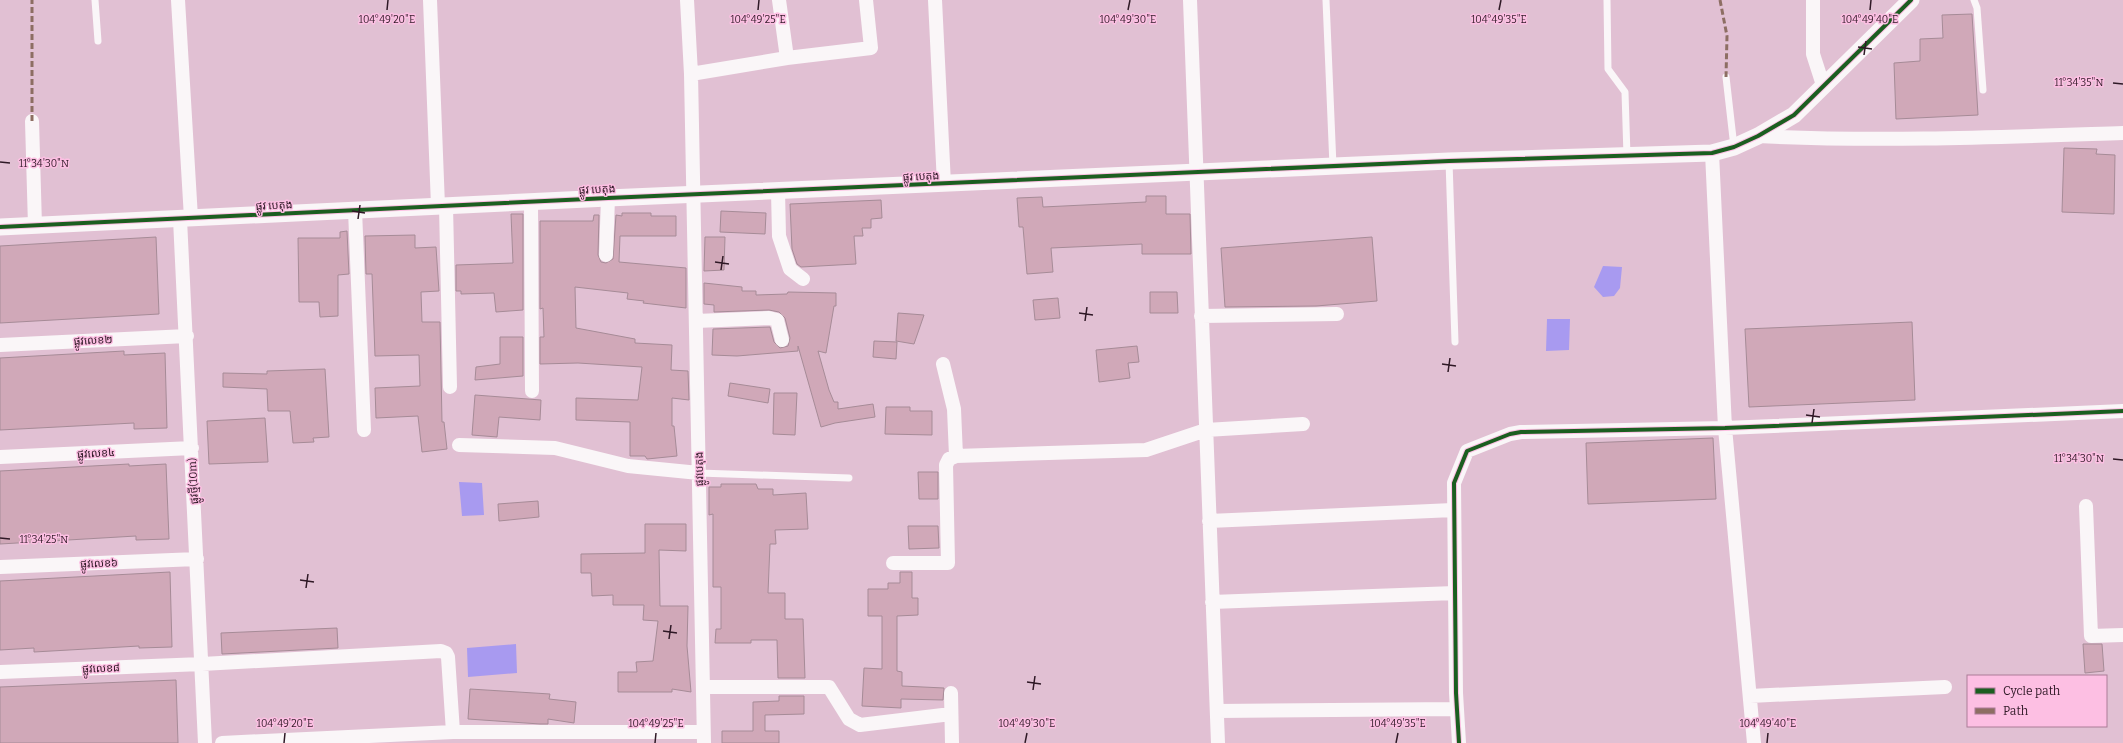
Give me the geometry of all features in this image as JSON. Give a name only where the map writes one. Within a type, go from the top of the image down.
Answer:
[{"type":"street","name":"ផ្លូវថ្មី(10m)","points":[[178,0],[186,219],[187,336],[205,743]]},
{"type":"street","points":[[430,0],[442,206],[450,387]]},
{"type":"street","name":"ផ្លូវបេតុង","points":[[687,0],[691,74],[704,738]]},
{"type":"street","points":[[778,0],[787,58]]},
{"type":"street","points":[[691,74],[787,58],[871,48],[866,0]]},
{"type":"street","points":[[935,0],[944,184]]},
{"type":"street","points":[[1190,0],[1218,743]]},
{"type":"street","points":[[1813,0],[1813,54],[1824,85]]},
{"type":"street","name":"ផ្លូវ បេតុង","points":[[0,227],[693,194],[1333,166],[1712,153],[1734,147],[1758,136],[1794,115],[1911,0]]},
{"type":"street","points":[[32,121],[35,226]]},
{"type":"street","points":[[1758,136],[1811,139],[1958,139],[2123,133]]},
{"type":"street","points":[[1712,153],[1725,428],[1754,743]]},
{"type":"street","points":[[778,191],[779,236],[790,269],[803,279]]},
{"type":"street","points":[[606,255],[608,198]]},
{"type":"street","points":[[530,202],[532,392]]},
{"type":"street","points":[[355,210],[364,430]]},
{"type":"street","points":[[1201,316],[1337,314]]},
{"type":"street","points":[[696,321],[769,318],[777,320],[782,340]]},
{"type":"street","name":"ផ្លូវលេខ២","points":[[0,345],[187,336]]},
{"type":"street","points":[[943,364],[954,409],[956,456]]},
{"type":"street","points":[[1459,743],[1457,709],[1454,483],[1467,451],[1510,434],[1520,432],[1725,428],[2123,411]]},
{"type":"street","points":[[893,563],[948,563],[946,465],[949,459],[956,456],[1146,450],[1206,430],[1303,424]]},
{"type":"street","points":[[459,445],[555,448],[628,466],[699,473]]},
{"type":"street","name":"ផ្លូវលេខ៤","points":[[0,457],[192,448]]},
{"type":"street","points":[[2086,506],[2091,636],[2123,635]]},
{"type":"street","points":[[1209,521],[1454,510]]},
{"type":"street","name":"ផ្លូវលេខ៦","points":[[0,567],[197,559]]},
{"type":"street","points":[[1212,602],[1455,593]]},
{"type":"street","name":"ផ្លូវលេខ៨","points":[[0,672],[202,664],[441,651],[446,653],[448,657],[453,732]]},
{"type":"street","points":[[703,687],[829,687],[849,720],[860,725],[951,714]]},
{"type":"street","points":[[1750,696],[1945,687]]},
{"type":"street","points":[[950,693],[952,743]]},
{"type":"street","points":[[1217,710],[1457,709]]},
{"type":"street","points":[[222,743],[453,732],[704,738]]},
{"type":"lane","points":[[95,0],[98,41]]},
{"type":"lane","points":[[1326,0],[1333,166]]},
{"type":"lane","points":[[1607,0],[1608,69],[1625,92],[1627,156]]},
{"type":"lane","points":[[1974,0],[1977,8],[1983,90]]},
{"type":"lane","points":[[1726,77],[1734,147]]},
{"type":"lane","points":[[1449,161],[1455,342]]},
{"type":"lane","points":[[699,473],[849,478]]},
{"type":"shaded area","points":[[1603,266],[1622,267],[1620,288],[1614,296],[1603,297],[1594,287]]},
{"type":"shaded area","points":[[1547,319],[1570,319],[1569,350],[1546,351]]},
{"type":"shaded area","points":[[459,482],[482,483],[484,515],[462,516]]},
{"type":"shaded area","points":[[516,644],[517,673],[468,677],[467,648]]},
{"type":"building","points":[[1972,14],[1978,115],[1896,119],[1894,63],[1920,61],[1920,39],[1943,38],[1942,15]]},
{"type":"building","points":[[2064,148],[2097,149],[2096,154],[2115,155],[2114,214],[2062,212]]},
{"type":"building","points":[[1146,196],[1166,196],[1166,214],[1190,214],[1191,254],[1142,254],[1142,244],[1051,248],[1053,272],[1027,274],[1023,227],[1019,227],[1017,198],[1042,197],[1043,207],[1146,202]]},
{"type":"building","points":[[881,200],[882,218],[871,219],[871,228],[862,228],[863,236],[854,236],[856,264],[801,267],[797,264],[792,249],[790,204]]},
{"type":"building","points":[[721,211],[766,213],[765,234],[720,232]]},
{"type":"building","points":[[622,213],[651,213],[651,216],[676,216],[676,236],[620,236],[619,262],[686,268],[686,308],[643,303],[644,301],[627,299],[628,293],[575,287],[576,328],[635,339],[635,343],[672,345],[671,370],[688,371],[689,400],[672,398],[672,426],[674,426],[677,456],[647,459],[645,456],[630,456],[630,422],[576,420],[576,398],[638,400],[642,367],[578,363],[540,364],[540,337],[544,337],[543,308],[540,309],[540,221],[593,221],[594,215],[599,215],[598,255],[601,262],[606,263],[613,259],[616,215],[622,216]]},
{"type":"building","points":[[511,214],[523,214],[523,310],[496,312],[494,293],[461,294],[461,291],[456,291],[456,265],[513,263]]},
{"type":"building","points":[[347,231],[349,274],[338,275],[338,316],[320,317],[319,302],[299,302],[298,238],[340,238],[340,232]]},
{"type":"building","points":[[415,235],[415,248],[436,247],[439,291],[421,292],[422,322],[440,322],[442,422],[444,422],[447,449],[422,452],[418,416],[376,418],[375,388],[420,386],[419,355],[375,356],[372,274],[366,274],[365,236]]},
{"type":"building","points":[[156,237],[159,314],[0,323],[0,246]]},
{"type":"building","points":[[705,237],[725,237],[724,270],[704,271]]},
{"type":"building","points":[[1372,237],[1377,301],[1316,306],[1225,307],[1221,248]]},
{"type":"building","points":[[704,283],[742,287],[742,291],[756,291],[756,295],[787,294],[788,292],[836,293],[836,306],[834,306],[826,353],[818,351],[829,390],[834,402],[838,402],[838,409],[873,404],[875,417],[835,423],[821,427],[798,346],[798,351],[737,356],[712,355],[713,329],[770,327],[774,342],[780,348],[788,346],[790,338],[785,318],[779,312],[769,310],[714,312],[714,305],[704,304]]},
{"type":"building","points":[[1150,292],[1177,292],[1178,313],[1150,313]]},
{"type":"building","points":[[1058,298],[1060,318],[1035,320],[1033,300]]},
{"type":"building","points":[[898,313],[924,315],[914,344],[896,341]]},
{"type":"building","points":[[1912,322],[1915,400],[1749,407],[1745,329]]},
{"type":"building","points":[[500,337],[523,337],[523,376],[475,380],[476,367],[500,364]]},
{"type":"building","points":[[874,341],[897,342],[896,359],[873,357]]},
{"type":"building","points":[[1137,346],[1139,362],[1128,363],[1130,378],[1099,382],[1096,350]]},
{"type":"building","points":[[124,351],[124,355],[165,353],[167,428],[134,429],[134,423],[0,430],[0,358]]},
{"type":"building","points":[[325,369],[329,437],[313,438],[314,442],[293,443],[290,411],[268,411],[267,389],[223,387],[223,373],[267,374],[267,371]]},
{"type":"building","points":[[730,383],[770,389],[768,403],[728,396]]},
{"type":"building","points":[[774,393],[797,393],[795,435],[773,434]]},
{"type":"building","points":[[475,395],[541,400],[540,420],[499,417],[497,437],[472,435]]},
{"type":"building","points":[[886,407],[910,407],[910,411],[932,411],[932,435],[885,434]]},
{"type":"building","points":[[265,418],[268,462],[209,464],[207,421]]},
{"type":"building","points":[[1713,438],[1716,499],[1588,504],[1586,443]]},
{"type":"building","points":[[129,464],[129,466],[166,464],[169,539],[136,540],[136,536],[0,544],[0,471]]},
{"type":"building","points":[[918,472],[938,472],[938,499],[919,499]]},
{"type":"building","points":[[721,484],[756,484],[758,489],[773,489],[773,495],[806,493],[808,529],[775,530],[776,544],[770,544],[768,593],[785,593],[785,619],[803,619],[805,678],[778,678],[777,640],[751,640],[751,643],[715,643],[716,629],[721,629],[721,587],[713,587],[713,514],[709,515],[709,487],[721,487]]},
{"type":"building","points":[[538,501],[539,517],[499,521],[498,504]]},
{"type":"building","points":[[645,524],[686,524],[686,551],[659,550],[660,606],[688,606],[687,646],[691,692],[672,689],[672,692],[618,692],[618,672],[637,672],[636,662],[653,661],[658,621],[643,620],[644,605],[613,605],[613,595],[592,596],[591,573],[581,573],[581,554],[645,553]]},
{"type":"building","points":[[908,526],[938,526],[939,548],[909,549]]},
{"type":"building","points":[[170,572],[172,647],[139,648],[139,646],[34,652],[34,648],[0,650],[0,581]]},
{"type":"building","points":[[900,572],[912,572],[912,598],[918,598],[918,615],[897,616],[897,671],[902,672],[902,686],[944,688],[943,700],[901,699],[901,708],[862,706],[864,668],[882,669],[882,616],[868,616],[868,589],[888,589],[888,583],[900,583]]},
{"type":"building","points":[[337,628],[338,648],[222,654],[221,633]]},
{"type":"building","points":[[2083,644],[2102,644],[2104,671],[2085,673]]},
{"type":"building","points":[[176,680],[178,743],[0,743],[0,687]]},
{"type":"building","points":[[470,689],[550,694],[549,699],[576,702],[574,723],[548,719],[548,724],[540,724],[468,719]]},
{"type":"building","points":[[779,696],[804,696],[804,714],[765,715],[765,731],[779,731],[779,743],[722,743],[722,731],[753,731],[753,702],[779,701]]},
{"type":"marked path","points":[[32,0],[32,121]]},
{"type":"marked path","points":[[1720,0],[1727,36],[1726,77]]},
{"type":"cycle path","points":[[0,227],[608,198],[1449,161],[1712,153],[1734,147],[1758,136],[1794,115],[1911,0]]},
{"type":"cycle path","points":[[1459,743],[1456,693],[1454,483],[1467,451],[1510,434],[1521,432],[1725,428],[2123,411]]}]
